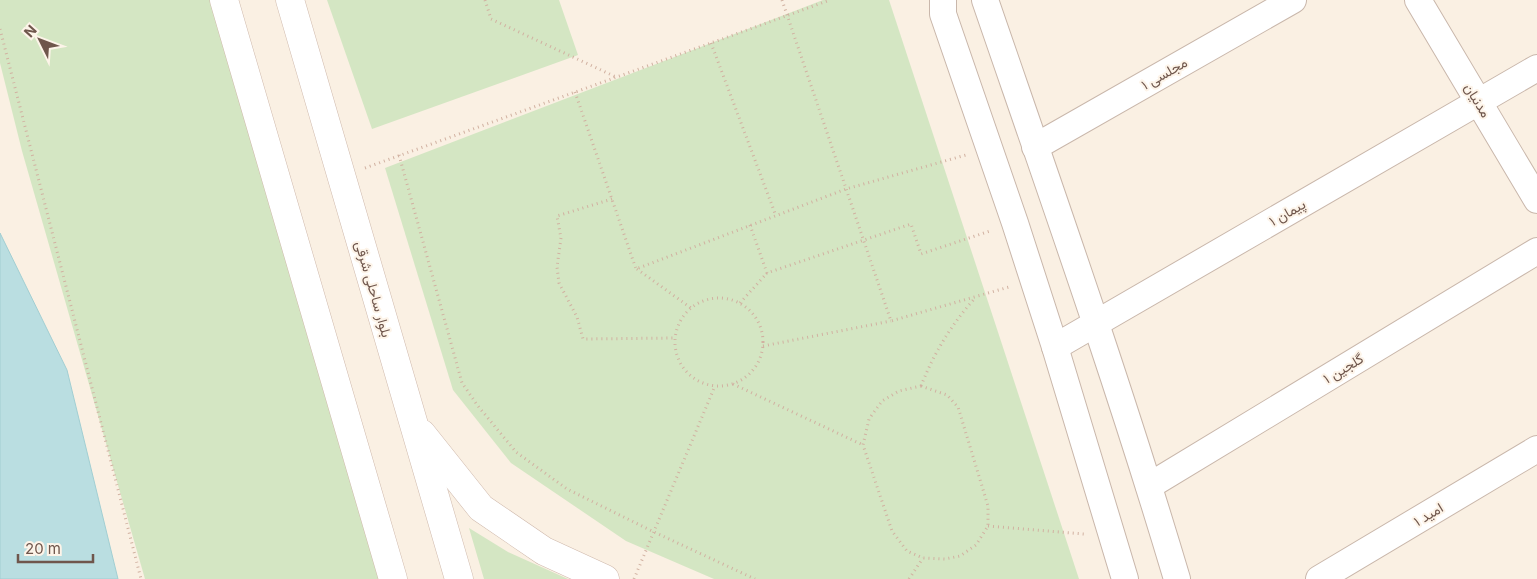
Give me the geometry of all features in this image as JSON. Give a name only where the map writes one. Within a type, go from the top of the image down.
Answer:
[{"type":"main road","points":[[224,0],[393,579]]},
{"type":"main road","name":"بلوار ساحلی شرقی","points":[[290,0],[459,579]]},
{"type":"main road","points":[[414,423],[481,508],[544,551],[605,579]]},
{"type":"street","points":[[942,0],[943,14],[1034,280],[1125,579]]},
{"type":"street","points":[[985,0],[1095,322],[1149,486],[1177,579]]},
{"type":"street","name":"مجلسی ۱","points":[[1035,147],[1293,0]]},
{"type":"street","name":"مدنیان","points":[[1418,0],[1537,200]]},
{"type":"street","name":"پیمان ۱","points":[[1055,347],[1095,322],[1537,68]]},
{"type":"street","name":"گلجین ۱","points":[[1149,486],[1537,251]]},
{"type":"street","name":"امید ۱","points":[[1318,579],[1537,449]]},
{"type":"path","points":[[485,0],[491,18],[616,77]]},
{"type":"path","points":[[782,0],[890,321]]},
{"type":"path","points":[[341,177],[830,0]]},
{"type":"path","points":[[0,29],[141,579]]},
{"type":"path","points":[[711,43],[776,216]]},
{"type":"path","points":[[575,92],[636,269],[691,308]]},
{"type":"path","points":[[636,269],[846,189],[990,148]]},
{"type":"path","points":[[399,155],[462,383],[478,406],[516,452],[567,489],[755,579]]},
{"type":"path","points":[[612,199],[557,216],[561,238],[557,267],[559,283],[577,317],[583,339],[675,338]]},
{"type":"path","points":[[740,303],[767,273],[911,224],[921,254],[1015,222]]},
{"type":"path","points":[[750,225],[767,273]]},
{"type":"path","points":[[763,346],[890,321],[1034,280]]},
{"type":"path","points":[[921,386],[935,354],[946,335],[977,297]]},
{"type":"path","points":[[723,298],[740,303],[753,314],[761,329],[763,346],[758,362],[747,376],[732,384],[715,386],[699,381],[685,371],[677,356],[675,338],[680,322],[691,308],[706,300],[723,298]]},
{"type":"path","points":[[732,384],[863,445]]},
{"type":"path","points":[[634,579],[715,386]]},
{"type":"path","points":[[921,386],[946,395],[958,407],[988,506],[988,526],[976,545],[960,556],[945,559],[923,558],[907,551],[892,531],[863,445],[869,419],[882,401],[899,391],[921,386]]},
{"type":"path","points":[[988,526],[1112,537]]},
{"type":"path","points":[[910,579],[923,558]]},
{"type":"green space","points":[[0,0],[225,0],[394,579],[145,579],[22,151],[0,63]]},
{"type":"green space","points":[[327,0],[559,0],[578,55],[372,129]]},
{"type":"green space","points":[[823,0],[889,0],[1079,579],[714,579],[626,541],[511,463],[453,390],[385,168]]},
{"type":"green space","points":[[469,528],[508,552],[568,579],[484,579]]},
{"type":"water","points":[[0,233],[67,370],[118,579],[0,579]]}]
